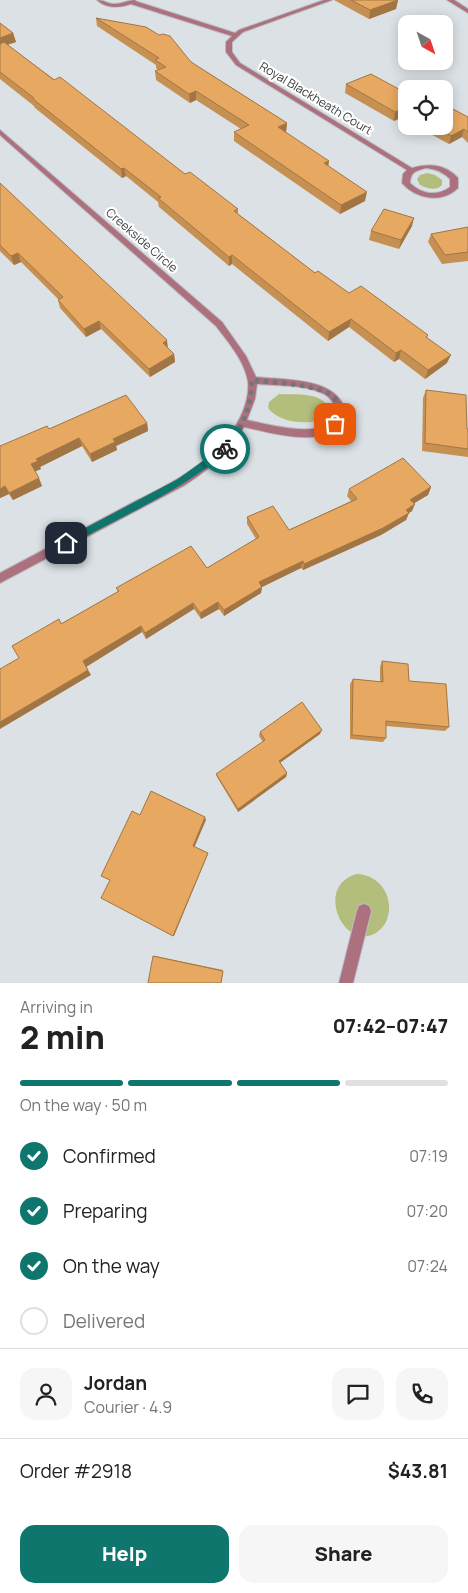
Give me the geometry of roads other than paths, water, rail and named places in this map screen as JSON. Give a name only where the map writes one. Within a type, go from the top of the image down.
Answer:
[{"type":"street","points":[[100,0],[103,3],[114,6],[132,1],[234,35],[251,27],[329,0]]},
{"type":"street","points":[[450,0],[468,11]]},
{"type":"street","name":"Royal Blackheath Court","points":[[234,35],[228,46],[229,52],[238,64],[411,170]]},
{"type":"street","name":"Creekside Circle","points":[[0,132],[219,324],[231,339],[252,380]]},
{"type":"street","points":[[426,166],[442,169],[454,178],[454,188],[449,192],[434,196],[417,192],[406,184],[407,174],[411,170],[426,166]]},
{"type":"street","points":[[0,578],[181,482],[222,453],[243,423],[251,400],[252,380],[316,388],[329,393],[338,402],[340,412],[335,424],[326,431],[312,434],[298,434],[243,423]]},
{"type":"street","points":[[346,983],[364,911]]}]
